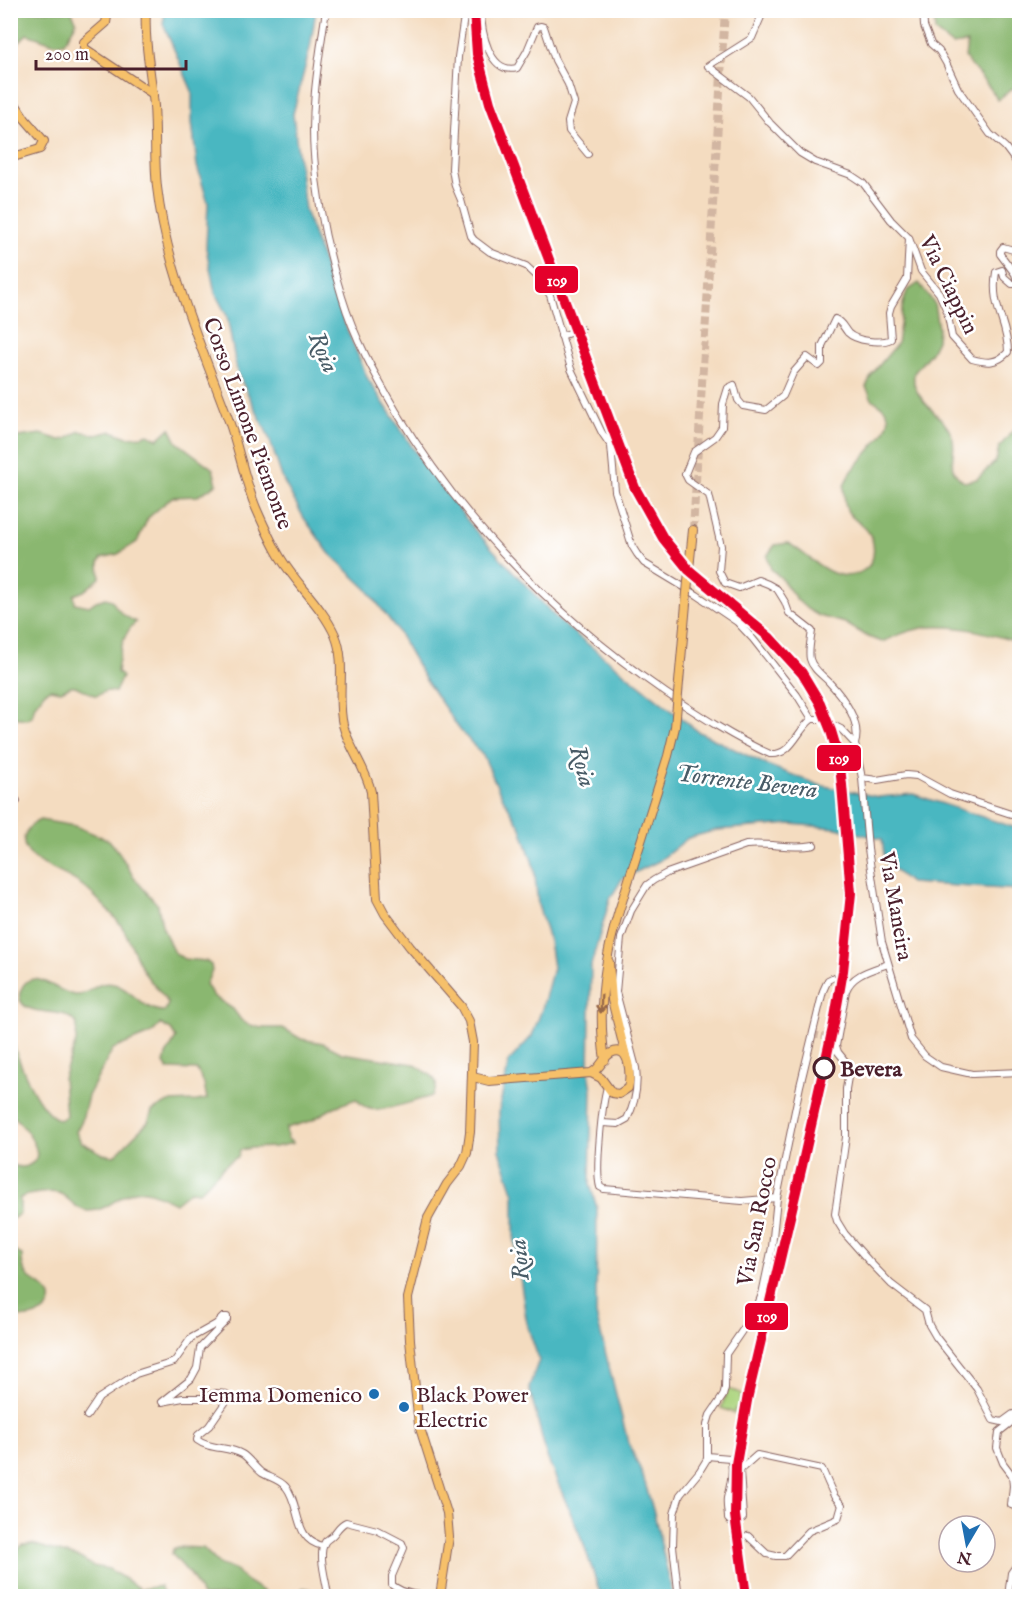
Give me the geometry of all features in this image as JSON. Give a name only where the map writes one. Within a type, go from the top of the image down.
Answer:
[{"type":"highway","points":[[605,1060],[601,1001],[609,947],[675,727],[693,530]]},
{"type":"highway","points":[[609,947],[612,1000],[626,1056]]},
{"type":"main road","points":[[108,10],[106,23],[84,42],[84,48],[153,94]]},
{"type":"main road","name":"Corso Limone Piemonte","points":[[146,10],[153,94],[156,186],[175,273],[238,449],[255,505],[280,557],[334,633],[339,646],[342,660],[341,710],[344,726],[369,781],[371,792],[377,898],[385,914],[410,947],[461,1006],[469,1021],[473,1042],[473,1082],[467,1154],[428,1218],[408,1298],[419,1425],[447,1513],[449,1537],[440,1596]]},
{"type":"main road","points":[[10,96],[44,140],[40,149],[10,158]]},
{"type":"main road","points":[[473,1082],[591,1073],[597,1070],[608,1055],[620,1052],[626,1056],[628,1061],[629,1085],[626,1091],[619,1094],[612,1093],[601,1078],[591,1073]]},
{"type":"main road","points":[[605,1060],[607,1086]]},
{"type":"street","points":[[326,10],[315,96],[314,154],[329,248],[342,298],[362,349],[381,386],[419,449],[468,513],[533,586],[591,638],[645,679],[691,710],[770,754],[778,755],[785,752],[803,726],[812,719],[820,719],[841,729],[855,744]]},
{"type":"street","name":"Via Ciappin","points":[[764,10],[752,38],[708,66],[749,98],[800,153],[815,162],[851,175],[863,183],[891,220],[909,238],[921,271],[939,293],[943,302],[952,338],[972,360],[994,362],[1002,359],[1008,352],[1008,342],[994,292],[996,272],[1002,270],[1012,285],[1018,284],[1015,274],[1000,251],[1004,247],[1020,252]]},
{"type":"street","points":[[923,10],[924,26],[931,44],[946,63],[958,89],[990,134],[1005,147],[1020,167]]},
{"type":"street","points":[[588,154],[569,131],[568,122],[574,106],[573,100],[555,60],[544,27],[537,27],[517,68],[507,69],[490,56],[481,13],[464,13],[458,57],[452,170],[466,223],[474,240],[490,252],[526,266],[539,278],[550,295],[571,369],[602,433],[611,446],[615,491],[632,546],[637,554],[644,563],[737,622],[797,695],[812,719]]},
{"type":"street","name":"Via Maneira","points":[[909,238],[907,279],[889,313],[891,339],[883,343],[855,337],[849,334],[840,321],[835,319],[822,346],[822,363],[816,366],[807,357],[793,373],[783,396],[776,404],[766,410],[743,406],[738,399],[734,385],[728,388],[723,404],[722,427],[715,438],[694,452],[686,474],[688,480],[709,495],[721,546],[719,571],[726,583],[739,588],[758,580],[777,589],[789,613],[812,631],[810,660],[816,670],[841,697],[854,719],[858,734],[855,744],[862,780],[868,849],[882,942],[909,1033],[915,1044],[933,1063],[941,1067],[972,1074],[1020,1072]]},
{"type":"street","points":[[561,336],[581,329]]},
{"type":"street","points":[[862,780],[917,776],[950,794],[1020,817]]},
{"type":"street","points":[[602,1123],[613,1125],[627,1119],[635,1095],[636,1068],[616,992],[621,938],[631,911],[647,885],[667,873],[746,845],[759,843],[800,848],[814,845]]},
{"type":"street","points":[[888,964],[860,975],[849,983],[836,1046],[848,1065],[849,1071],[846,1089],[846,1137],[835,1214],[837,1221],[891,1284],[925,1310],[929,1325],[936,1337],[976,1389],[993,1420],[1002,1422],[1013,1414],[1018,1417],[999,1432],[997,1448],[1003,1463],[1012,1475],[1011,1505],[1020,1508]]},
{"type":"street","name":"Via San Rocco","points":[[707,1455],[707,1425],[710,1415],[723,1396],[726,1354],[755,1312],[762,1294],[772,1247],[777,1198],[804,1069],[823,992],[828,980],[832,978]]},
{"type":"street","points":[[607,1086],[603,1106],[598,1178],[600,1187],[742,1201],[777,1198]]},
{"type":"street","points":[[603,1106],[619,1094]]},
{"type":"street","points":[[87,1416],[99,1398],[108,1391],[136,1374],[174,1362],[191,1338],[216,1324],[223,1317],[227,1317],[227,1320],[200,1348],[197,1368],[191,1379],[162,1402],[183,1398],[202,1398],[216,1393],[226,1394],[227,1400],[197,1440],[242,1454],[260,1471],[277,1479],[286,1487],[292,1498],[306,1537],[317,1545],[323,1546]]},
{"type":"street","points":[[681,1596],[678,1590],[674,1546],[674,1514],[680,1495],[699,1472],[707,1455],[726,1456],[732,1462],[730,1493],[727,1499],[728,1519],[731,1522],[743,1518],[740,1470],[757,1455],[822,1468],[834,1496],[842,1505],[838,1519],[809,1531],[785,1556],[767,1554],[748,1536]]},
{"type":"street","points":[[328,1596],[322,1562],[323,1546],[325,1541],[346,1522],[392,1537],[402,1543],[404,1548],[392,1576],[392,1585],[410,1594],[440,1596]]},
{"type":"street","points":[[1009,1595],[1011,1573],[1020,1560]]},
{"type":"green space","points":[[11,10],[71,11],[76,20],[64,43],[53,43],[27,34],[19,42],[14,42],[11,40]]},
{"type":"green space","points":[[945,11],[1019,11],[1019,86],[997,100],[965,57],[967,43],[952,45],[935,32],[934,14]]},
{"type":"green space","points":[[919,283],[934,303],[938,328],[937,340],[931,352],[914,373],[914,384],[918,394],[949,429],[954,443],[952,466],[957,476],[964,482],[977,479],[996,461],[999,447],[1015,429],[1019,428],[1019,643],[954,627],[912,630],[882,642],[868,637],[845,623],[819,616],[807,609],[771,569],[767,556],[775,545],[788,543],[824,568],[844,576],[854,575],[864,570],[871,562],[874,551],[872,539],[866,529],[847,510],[844,487],[853,470],[878,441],[888,423],[888,415],[883,407],[872,399],[866,387],[872,374],[897,344],[907,291]]},
{"type":"green space","points":[[170,428],[177,442],[213,469],[217,484],[198,496],[172,497],[148,518],[137,542],[118,554],[102,558],[99,563],[100,578],[84,591],[74,595],[75,603],[89,606],[106,598],[112,600],[122,613],[136,622],[127,633],[122,645],[117,672],[122,677],[115,692],[106,691],[96,696],[75,686],[61,691],[50,689],[35,705],[32,716],[27,719],[11,717],[11,438],[41,434],[60,440],[80,431],[96,435],[112,431],[127,437],[148,434],[158,439]]},
{"type":"green space","points":[[40,820],[75,826],[109,840],[135,879],[158,905],[162,926],[173,951],[184,959],[206,961],[211,965],[212,971],[206,984],[213,996],[233,1009],[241,1020],[261,1028],[283,1028],[301,1039],[323,1043],[342,1053],[414,1064],[432,1076],[436,1082],[436,1089],[432,1096],[381,1109],[367,1108],[356,1099],[334,1107],[311,1121],[286,1128],[287,1138],[293,1143],[240,1150],[238,1157],[222,1168],[199,1192],[190,1191],[175,1203],[156,1194],[140,1190],[129,1193],[101,1209],[88,1211],[61,1194],[40,1193],[20,1198],[20,1213],[11,1219],[11,1164],[20,1167],[27,1166],[35,1161],[37,1154],[32,1139],[11,1114],[11,1038],[36,1097],[52,1115],[60,1120],[66,1116],[63,1078],[76,1042],[77,1024],[68,1017],[30,1009],[22,1003],[20,993],[26,982],[32,979],[39,980],[78,995],[110,983],[123,988],[151,1008],[165,1011],[168,1004],[146,975],[124,930],[111,913],[77,881],[44,865],[30,855],[24,840],[29,828]],"holes":[[[160,1024],[171,1030],[176,1038],[164,1063],[168,1069],[197,1070],[204,1084],[207,1099],[168,1102],[152,1111],[148,1122],[114,1156],[103,1154],[81,1142],[76,1132],[82,1120],[88,1096],[113,1049],[152,1033]]]},
{"type":"green space","points":[[10,1249],[22,1255],[26,1273],[45,1289],[50,1297],[47,1308],[36,1315],[22,1317],[11,1311]]},
{"type":"green space","points":[[728,1389],[741,1393],[740,1405],[735,1410],[738,1411],[737,1414],[721,1408]]},
{"type":"green space","points":[[32,1544],[80,1558],[93,1566],[109,1569],[140,1589],[160,1586],[165,1596],[11,1596],[11,1566],[19,1548]]},
{"type":"green space","points":[[177,1547],[203,1548],[220,1565],[234,1569],[245,1580],[271,1596],[202,1596],[193,1578],[172,1554],[173,1549]]},
{"type":"green space","points":[[303,1588],[310,1589],[318,1596],[295,1596]]},
{"type":"green space","points":[[289,1592],[295,1596],[283,1596]]},
{"type":"water","points":[[165,11],[316,11],[310,48],[293,114],[305,210],[344,322],[368,379],[422,462],[475,530],[560,622],[699,732],[767,765],[819,785],[879,797],[913,794],[1019,829],[1019,890],[910,883],[885,862],[882,839],[836,828],[791,824],[717,830],[688,838],[659,861],[622,879],[610,899],[591,965],[590,1184],[597,1208],[596,1315],[628,1442],[642,1473],[654,1513],[673,1596],[601,1596],[584,1545],[547,1457],[529,1387],[539,1360],[527,1325],[514,1236],[514,1194],[500,1153],[499,1110],[509,1061],[532,1036],[553,968],[549,940],[538,905],[534,867],[521,828],[500,793],[484,757],[460,730],[425,679],[397,630],[367,589],[329,553],[304,518],[283,480],[268,435],[237,372],[227,316],[215,293],[206,248],[208,203],[197,166],[192,122],[192,91],[163,24]]},
{"type":"tunnel","points":[[693,530],[725,10]]},
{"type":"tunnel","points":[[832,978],[849,983]]},
{"type":"tunnel","points":[[813,1034],[837,1039]]},
{"type":"transit line","name":"109","points":[[474,10],[477,54],[490,103],[635,488],[663,538],[689,570],[769,637],[802,673],[820,703],[839,758],[851,893],[843,971],[834,1023],[802,1166],[748,1395],[736,1464],[735,1515],[746,1596]]},
{"type":"place","name":"Bevera","points":[[824,1068]]},
{"type":"place","name":"Iemma Domenico","points":[[374,1394]]},
{"type":"place","name":"Black Power Electric","points":[[404,1407]]},
{"type":"water label","name":"Roia","points":[[324,352]]},
{"type":"water label","name":"Roia","points":[[583,766]]},
{"type":"water label","name":"Torrente Bevera","points":[[747,781]]},
{"type":"water label","name":"Roia","points":[[519,1260]]}]
